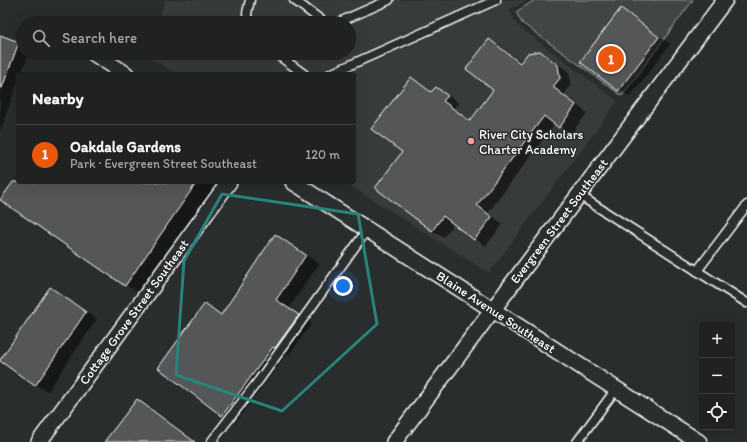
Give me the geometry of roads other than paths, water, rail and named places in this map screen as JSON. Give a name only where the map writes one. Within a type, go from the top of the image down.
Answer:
[{"type":"street","name":"Evergreen Street Southeast","points":[[394,442],[725,0]]},
{"type":"street","points":[[104,60],[123,72]]},
{"type":"street","name":"Cottage Grove Street Southeast","points":[[39,442],[228,184]]},
{"type":"street","name":"Blaine Avenue Southeast","points":[[295,184],[699,442]]},
{"type":"lane","points":[[247,16],[250,0]]},
{"type":"lane","points":[[294,0],[316,16]]},
{"type":"lane","points":[[353,16],[389,0]]},
{"type":"lane","points":[[334,72],[496,0]]},
{"type":"lane","points":[[285,60],[301,72]]},
{"type":"lane","points":[[579,195],[747,303]]},
{"type":"lane","points":[[697,271],[747,205]]},
{"type":"lane","points":[[212,442],[259,380],[367,230]]},
{"type":"lane","points":[[577,442],[616,389]]},
{"type":"place","name":"Oakdale Gardens","points":[[611,59]]},
{"type":"place","name":"River City Scholars Charter Academy","points":[[471,141]]}]
